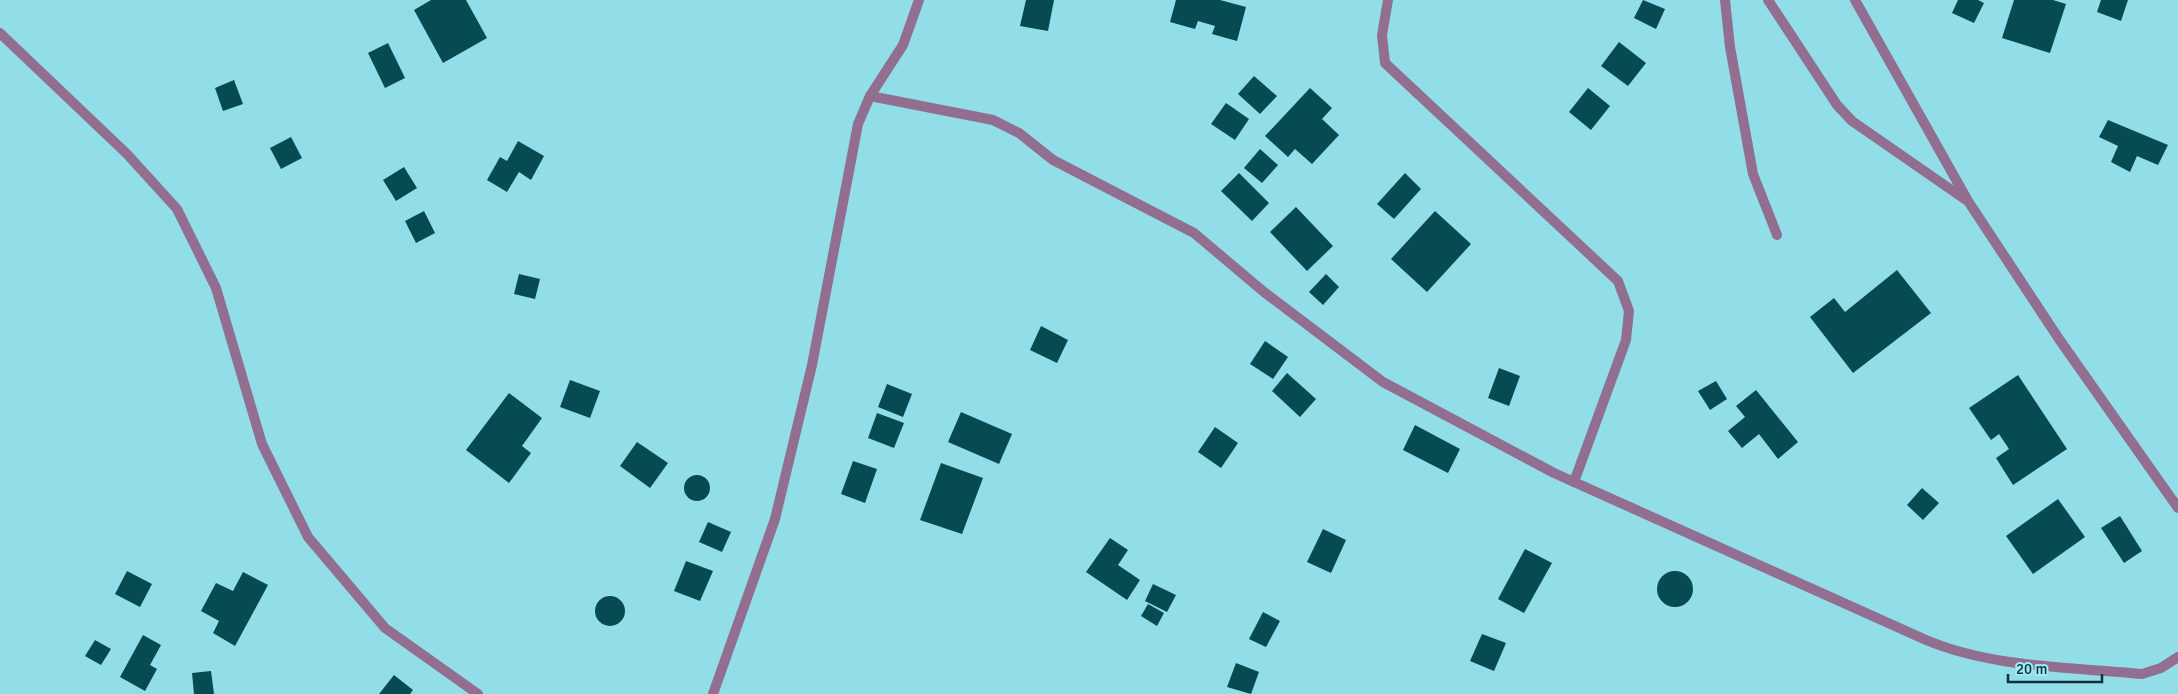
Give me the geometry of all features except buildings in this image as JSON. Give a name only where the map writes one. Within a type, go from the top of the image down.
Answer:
[{"type":"street","points":[[713,694],[775,519],[812,365],[858,124],[870,96],[903,46],[919,0]]},
{"type":"street","points":[[1388,0],[1382,35],[1385,63],[1618,282],[1630,311],[1626,340],[1574,482]]},
{"type":"street","points":[[1725,0],[1730,47],[1752,174],[1777,235]]},
{"type":"street","points":[[1768,0],[1837,105],[1852,121],[1968,201]]},
{"type":"street","points":[[1855,0],[1968,201],[2059,339],[2178,508]]},
{"type":"street","points":[[0,33],[127,154],[177,209],[216,288],[262,444],[308,537],[385,628],[478,694]]},
{"type":"street","points":[[870,96],[993,120],[1019,133],[1053,160],[1194,232],[1264,292],[1383,382],[1574,482],[1954,651],[1980,658],[2142,674],[2161,668],[2178,657]]}]
